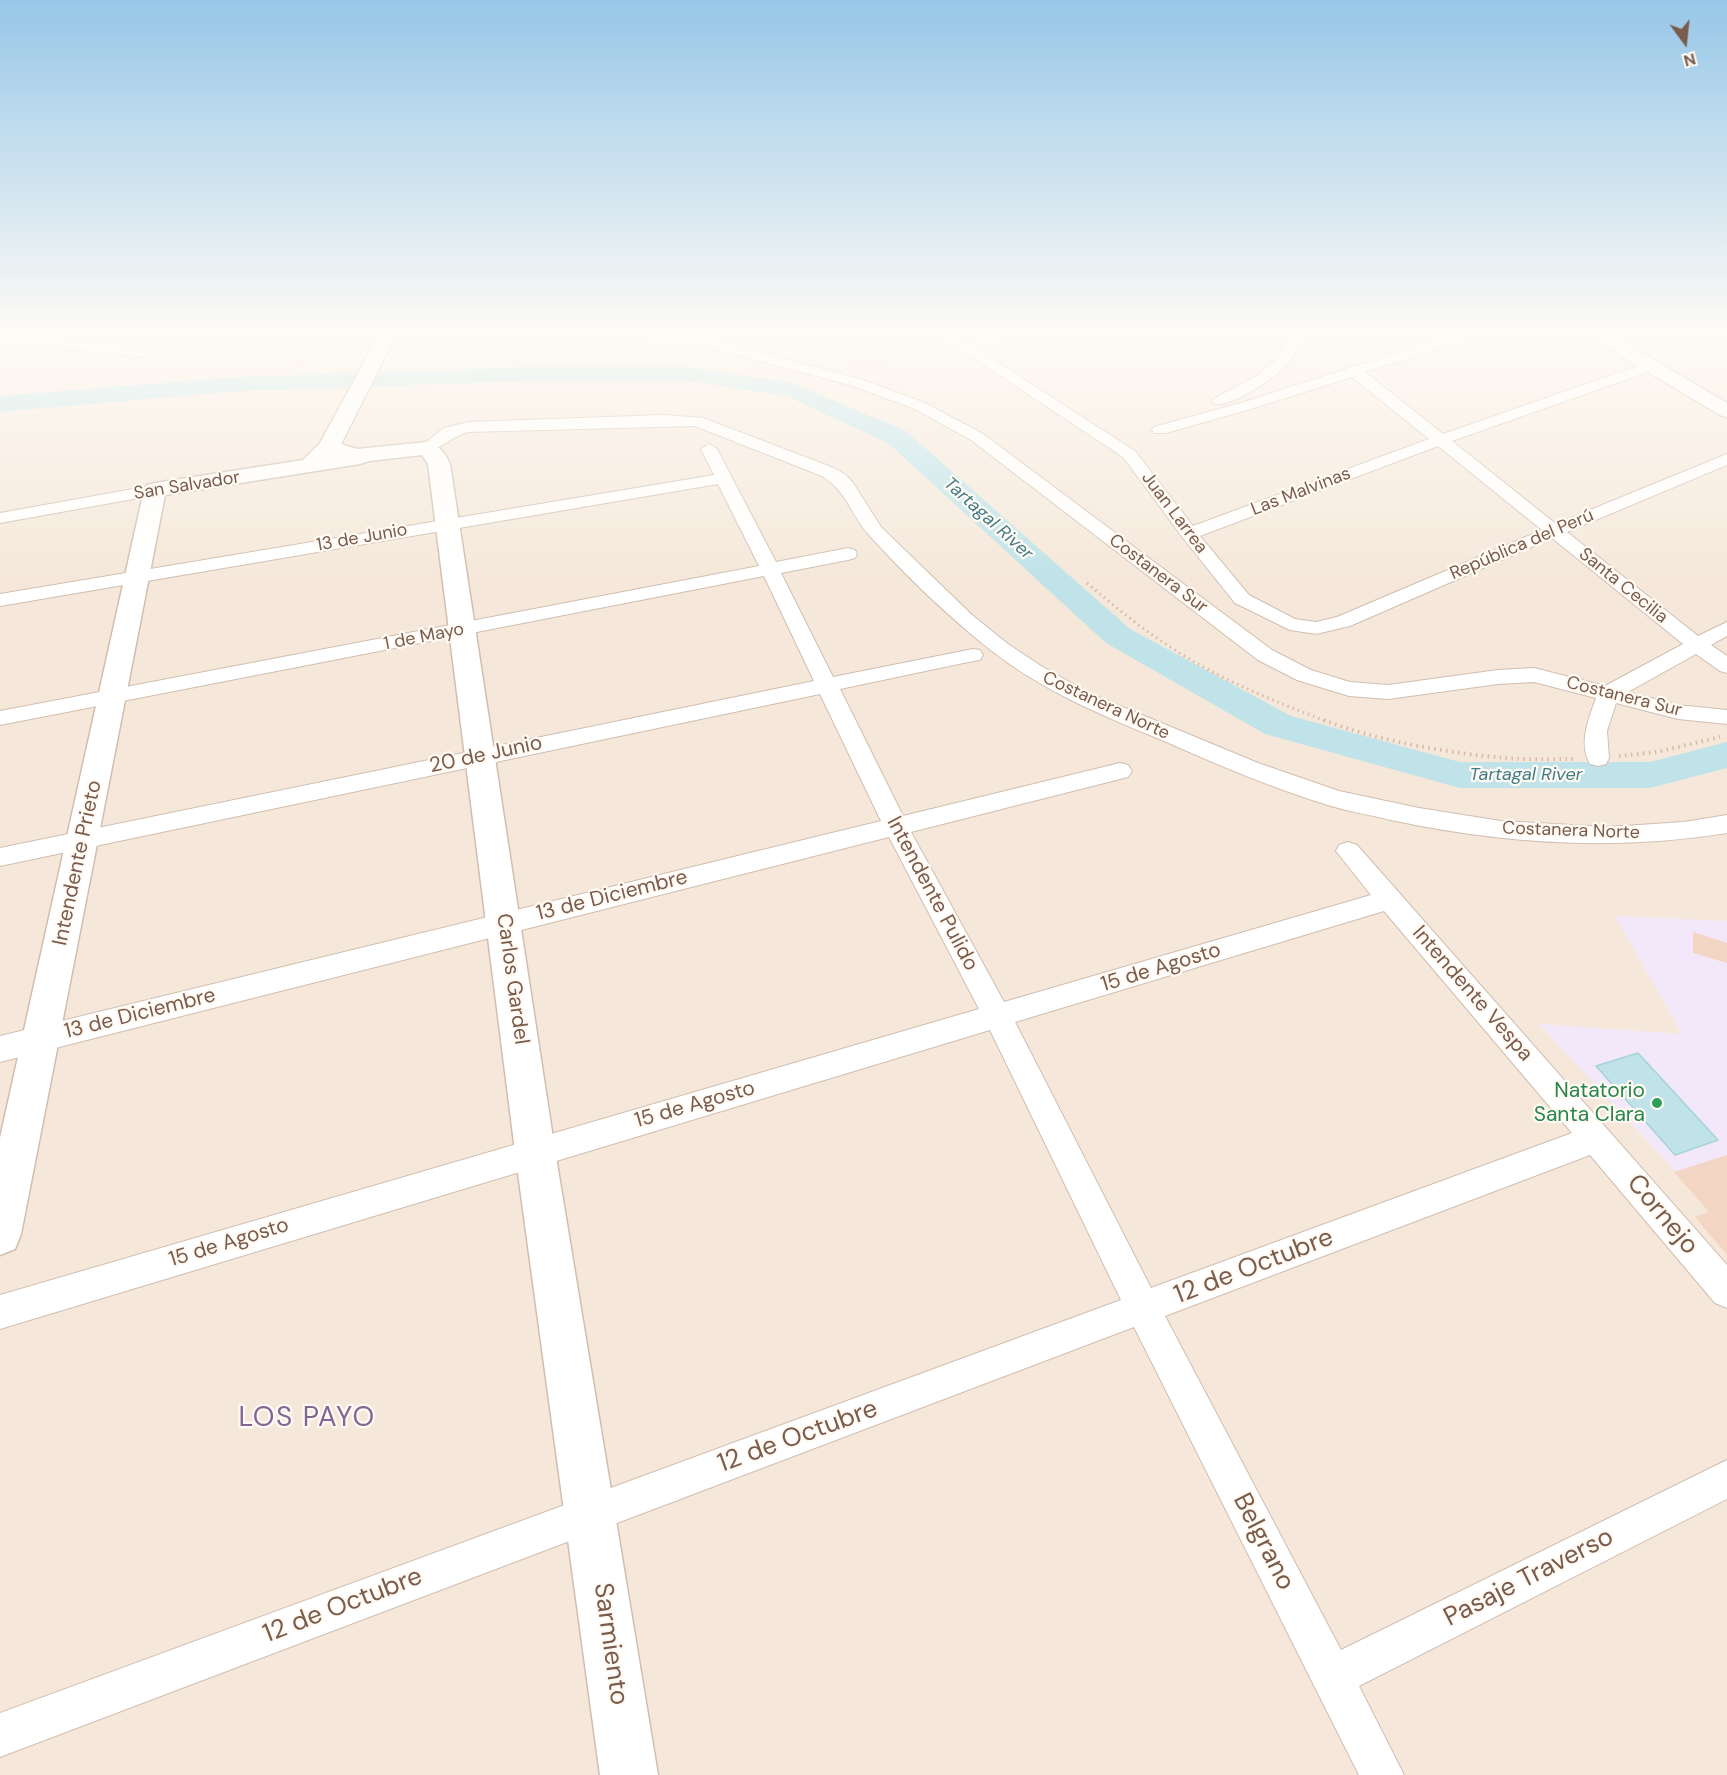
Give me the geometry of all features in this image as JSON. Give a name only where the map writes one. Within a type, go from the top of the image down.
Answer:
[{"type":"street","points":[[286,470],[318,458],[329,447],[346,415]]},
{"type":"street","name":"Costanera Sur","points":[[938,415],[977,437],[1265,655],[1304,675],[1349,689],[1388,692],[1497,677],[1534,675],[1678,712],[1727,717]]},
{"type":"street","name":"Juan Larrea","points":[[1071,415],[1129,454],[1189,534],[1242,599],[1290,624],[1317,628]]},
{"type":"street","points":[[1150,433],[1188,415]]},
{"type":"street","points":[[1117,444],[1210,415]]},
{"type":"street","name":"Santa Cecilia","points":[[1409,415],[1696,644],[1727,666]]},
{"type":"street","name":"Las Malvinas","points":[[1189,534],[1512,415]]},
{"type":"street","name":"Costanera Norte","points":[[426,448],[450,431],[468,427],[663,420],[697,422],[828,472],[840,479],[874,530],[891,548],[965,619],[1034,671],[1081,698],[1250,770],[1336,799],[1419,817],[1501,830],[1608,836],[1684,831],[1727,824]]},
{"type":"street","points":[[329,447],[346,454],[375,455],[426,448]]},
{"type":"street","name":"Carlos Gardel","points":[[426,448],[436,456],[439,464],[449,524],[461,629],[535,1151],[590,1514]]},
{"type":"street","name":"Intendente Pulido","points":[[709,450],[895,825],[998,1017],[1143,1308]]},
{"type":"street","name":"San Salvador","points":[[0,518],[155,490],[375,455]]},
{"type":"street","name":"República del Perú","points":[[1317,628],[1343,622],[1727,459]]},
{"type":"street","name":"13 de Junio","points":[[0,600],[724,478]]},
{"type":"street","name":"Intendente Prieto","points":[[0,1234],[155,490]]},
{"type":"street","name":"1 de Mayo","points":[[0,718],[848,554]]},
{"type":"street","points":[[1598,758],[1596,731],[1608,694],[1727,628]]},
{"type":"street","name":"20 de Junio","points":[[0,857],[973,655]]},
{"type":"street","name":"13 de Diciembre","points":[[0,1048],[1120,771]]},
{"type":"street","name":"Intendente Vespa","points":[[1348,851],[1597,1138]]},
{"type":"street","name":"15 de Agosto","points":[[0,1312],[535,1151],[998,1017],[1390,899]]},
{"type":"street","name":"Cornejo","points":[[1597,1138],[1727,1291]]},
{"type":"street","name":"12 de Octubre","points":[[0,1735],[1597,1138]]},
{"type":"street","name":"Belgrano","points":[[1143,1308],[1382,1775]]},
{"type":"street","name":"Pasaje Traverso","points":[[1332,1677],[1727,1479]]},
{"type":"street","name":"Sarmiento","points":[[590,1514],[629,1775]]},
{"type":"path","points":[[1087,583],[1130,619],[1179,653],[1256,694],[1346,729],[1427,746],[1506,758],[1565,760],[1657,752],[1727,735]]},
{"type":"shaded area","points":[[0,415],[1727,415],[1727,1775],[0,1775]]},
{"type":"shaded area","points":[[1615,916],[1727,921],[1727,1227],[1539,1024],[1682,1034]]},
{"type":"water","name":"Natatorio Santa Clara","points":[[1638,1053],[1718,1140],[1675,1155],[1596,1066]]},
{"type":"building","points":[[1693,932],[1727,943],[1727,963],[1693,953]]},
{"type":"building","points":[[1727,1155],[1727,1255],[1695,1217],[1709,1212],[1674,1172]]},
{"type":"waterway","name":"Tartagal River","points":[[847,415],[897,437],[1118,636],[1278,725],[1460,775],[1650,775],[1727,755]]},
{"type":"place","name":"Natatorio Santa Clara","points":[[1657,1103]]},
{"type":"district","name":"LOS PAYO","points":[[307,1419]]}]
